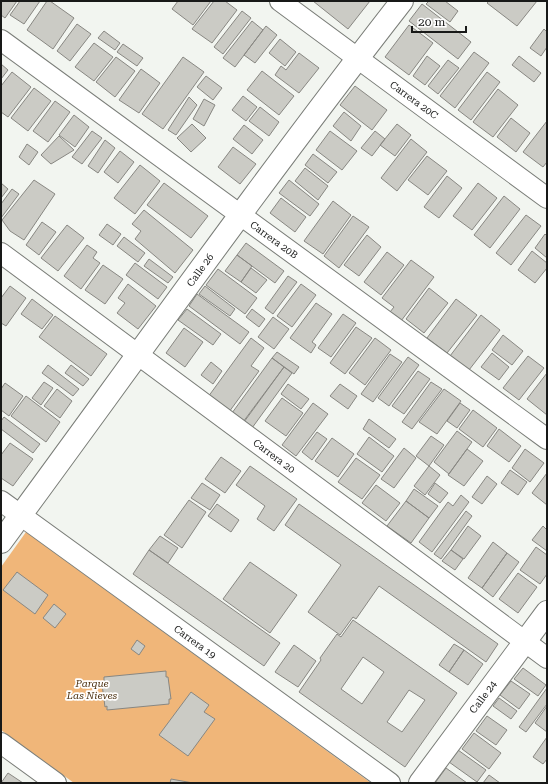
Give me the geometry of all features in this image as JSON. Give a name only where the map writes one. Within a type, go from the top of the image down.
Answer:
[{"type":"street","name":"Carrera 20C","points":[[280,1],[547,198]]},
{"type":"street","name":"Calle 26","points":[[1,542],[240,215],[357,58],[402,1]]},
{"type":"street","name":"Carrera 20B","points":[[1,40],[547,439]]},
{"type":"street","name":"Carrera 20","points":[[1,253],[547,658]]},
{"type":"street","name":"Carrera 19","points":[[1,501],[390,783]]},
{"type":"street","name":"Calle 24","points":[[420,783],[547,612]]},
{"type":"street","points":[[1,743],[56,783]]},
{"type":"green space","name":"Parque Las Nieves","points":[[26,532],[371,783],[74,783],[1,730],[1,567]]},
{"type":"building","points":[[1,1],[17,1],[5,18],[1,15]]},
{"type":"building","points":[[20,1],[40,1],[24,24],[10,15]]},
{"type":"building","points":[[47,1],[50,1],[74,18],[53,49],[27,30]]},
{"type":"building","points":[[178,1],[211,1],[193,25],[172,9]]},
{"type":"building","points":[[214,1],[225,1],[237,10],[212,43],[192,29]]},
{"type":"building","points":[[313,1],[370,1],[348,29]]},
{"type":"building","points":[[429,1],[445,1],[458,11],[450,22],[426,4]]},
{"type":"building","points":[[489,1],[537,1],[517,26],[487,3]]},
{"type":"building","points":[[422,4],[471,42],[458,59],[409,21]]},
{"type":"building","points":[[242,11],[251,18],[223,54],[214,47]]},
{"type":"building","points":[[252,21],[263,30],[235,67],[223,58]]},
{"type":"building","points":[[77,24],[91,34],[70,61],[57,51]]},
{"type":"building","points":[[409,25],[433,43],[409,75],[385,57]]},
{"type":"building","points":[[266,26],[277,35],[255,63],[244,55]]},
{"type":"building","points":[[544,29],[547,32],[547,47],[541,56],[530,48]]},
{"type":"building","points":[[104,31],[120,43],[115,50],[98,38]]},
{"type":"building","points":[[280,39],[296,52],[285,66],[269,53]]},
{"type":"building","points":[[94,43],[113,57],[94,81],[75,67]]},
{"type":"building","points":[[123,44],[143,58],[137,66],[117,52]]},
{"type":"building","points":[[474,52],[489,63],[455,108],[440,96]]},
{"type":"building","points":[[299,53],[319,68],[299,93],[275,75],[281,66],[286,70]]},
{"type":"building","points":[[427,56],[440,66],[425,85],[413,76]]},
{"type":"building","points":[[519,56],[541,73],[534,82],[512,65]]},
{"type":"building","points":[[116,57],[135,71],[115,97],[96,82]]},
{"type":"building","points":[[183,57],[204,72],[163,129],[142,114]]},
{"type":"building","points":[[448,60],[459,68],[438,94],[428,86]]},
{"type":"building","points":[[1,64],[8,70],[1,79]]},
{"type":"building","points":[[141,69],[160,83],[139,113],[119,100]]},
{"type":"building","points":[[262,71],[294,96],[279,115],[247,90]]},
{"type":"building","points":[[12,72],[31,87],[8,117],[1,112],[1,86]]},
{"type":"building","points":[[487,72],[500,82],[471,120],[458,110]]},
{"type":"building","points":[[206,76],[222,88],[213,100],[197,87]]},
{"type":"building","points":[[355,86],[387,110],[372,130],[340,105]]},
{"type":"building","points":[[34,88],[51,101],[28,131],[11,118]]},
{"type":"building","points":[[498,89],[518,105],[493,137],[473,122]]},
{"type":"building","points":[[243,96],[257,107],[246,121],[232,110]]},
{"type":"building","points":[[189,97],[197,105],[176,135],[168,130]]},
{"type":"building","points":[[204,99],[215,105],[204,126],[193,119]]},
{"type":"building","points":[[55,101],[70,112],[48,142],[33,131]]},
{"type":"building","points":[[260,107],[279,122],[269,136],[249,121]]},
{"type":"building","points":[[344,112],[361,126],[351,141],[333,126]]},
{"type":"building","points":[[74,115],[89,127],[75,147],[59,135]]},
{"type":"building","points":[[511,118],[530,133],[516,152],[497,137]]},
{"type":"building","points":[[547,121],[547,162],[543,167],[523,152]]},
{"type":"building","points":[[192,124],[206,138],[191,152],[177,138]]},
{"type":"building","points":[[397,124],[411,135],[395,156],[380,145]]},
{"type":"building","points":[[244,125],[263,140],[252,154],[233,139]]},
{"type":"building","points":[[92,131],[102,138],[82,164],[72,157]]},
{"type":"building","points":[[330,131],[357,151],[342,170],[316,150]]},
{"type":"building","points":[[375,131],[385,139],[372,156],[361,148]]},
{"type":"building","points":[[59,136],[74,150],[51,164],[41,155]]},
{"type":"building","points":[[411,139],[427,152],[397,191],[381,178]]},
{"type":"building","points":[[105,140],[115,148],[98,173],[88,166]]},
{"type":"building","points":[[27,144],[38,152],[29,165],[19,157]]},
{"type":"building","points":[[233,147],[256,164],[240,184],[218,167]]},
{"type":"building","points":[[120,151],[134,162],[118,183],[104,172]]},
{"type":"building","points":[[313,154],[337,172],[328,183],[305,165]]},
{"type":"building","points":[[427,156],[447,171],[428,195],[408,180]]},
{"type":"building","points":[[140,165],[160,181],[135,214],[114,198]]},
{"type":"building","points":[[305,168],[328,186],[318,200],[295,181]]},
{"type":"building","points":[[447,176],[462,188],[439,218],[424,207]]},
{"type":"building","points":[[34,180],[55,194],[24,240],[10,231],[2,220]]},
{"type":"building","points":[[289,180],[319,204],[310,216],[279,193]]},
{"type":"building","points":[[1,183],[8,189],[1,198]]},
{"type":"building","points":[[164,183],[208,216],[191,238],[147,205]]},
{"type":"building","points":[[478,183],[497,198],[472,230],[453,216]]},
{"type":"building","points":[[12,189],[19,194],[1,218],[1,204]]},
{"type":"building","points":[[504,196],[520,209],[490,248],[474,235]]},
{"type":"building","points":[[281,198],[306,217],[295,232],[270,213]]},
{"type":"building","points":[[333,201],[351,215],[323,254],[304,241]]},
{"type":"building","points":[[144,210],[193,250],[175,273],[135,239],[141,231],[132,224]]},
{"type":"building","points":[[526,215],[541,226],[511,265],[496,253]]},
{"type":"building","points":[[353,216],[369,227],[339,268],[324,256]]},
{"type":"building","points":[[42,222],[56,232],[39,255],[26,245]]},
{"type":"building","points":[[107,224],[121,234],[113,245],[99,235]]},
{"type":"building","points":[[67,225],[84,238],[58,271],[41,258]]},
{"type":"building","points":[[545,234],[547,236],[547,258],[535,248]]},
{"type":"building","points":[[367,235],[381,247],[359,276],[344,265]]},
{"type":"building","points":[[124,237],[145,253],[138,262],[117,246]]},
{"type":"building","points":[[246,243],[284,271],[275,283],[237,255]]},
{"type":"building","points":[[87,245],[97,252],[93,258],[100,263],[81,289],[64,276]]},
{"type":"building","points":[[532,251],[547,263],[547,268],[535,283],[518,270]]},
{"type":"building","points":[[387,252],[404,265],[381,295],[364,282]]},
{"type":"building","points":[[237,255],[252,266],[241,282],[225,271]]},
{"type":"building","points":[[149,259],[173,277],[168,283],[144,266]]},
{"type":"building","points":[[411,260],[434,277],[401,321],[390,312],[394,307],[382,298]]},
{"type":"building","points":[[135,263],[167,287],[158,299],[126,275]]},
{"type":"building","points":[[103,265],[123,279],[105,304],[85,290]]},
{"type":"building","points":[[251,268],[267,280],[256,293],[241,282]]},
{"type":"building","points":[[218,269],[257,298],[245,314],[206,285]]},
{"type":"building","points":[[288,276],[297,282],[273,314],[265,308]]},
{"type":"building","points":[[128,284],[156,306],[138,329],[117,313],[125,303],[118,298]]},
{"type":"building","points":[[301,284],[316,295],[292,327],[277,316]]},
{"type":"building","points":[[10,286],[26,298],[6,326],[1,323],[1,298]]},
{"type":"building","points":[[205,286],[235,309],[230,316],[199,294]]},
{"type":"building","points":[[429,288],[448,303],[424,333],[406,319]]},
{"type":"building","points":[[197,294],[249,332],[240,344],[189,306]]},
{"type":"building","points":[[32,299],[53,315],[42,329],[21,314]]},
{"type":"building","points":[[456,299],[477,315],[447,353],[427,338]]},
{"type":"building","points":[[316,303],[332,314],[312,342],[316,345],[311,353],[290,338]]},
{"type":"building","points":[[187,309],[221,334],[213,345],[178,320]]},
{"type":"building","points":[[252,309],[265,319],[259,327],[246,317]]},
{"type":"building","points":[[343,314],[356,323],[331,357],[318,348]]},
{"type":"building","points":[[481,315],[500,330],[469,370],[450,356]]},
{"type":"building","points":[[55,316],[107,354],[91,376],[39,337]]},
{"type":"building","points":[[273,317],[289,329],[274,349],[258,337]]},
{"type":"building","points":[[356,327],[372,338],[345,374],[330,363]]},
{"type":"building","points":[[184,328],[203,342],[185,367],[166,353]]},
{"type":"building","points":[[503,335],[523,351],[512,365],[492,350]]},
{"type":"building","points":[[251,338],[264,348],[251,366],[259,371],[229,412],[208,397]]},
{"type":"building","points":[[375,338],[391,350],[365,385],[349,373]]},
{"type":"building","points":[[277,352],[299,367],[294,374],[272,358]]},
{"type":"building","points":[[492,353],[509,367],[499,380],[481,367]]},
{"type":"building","points":[[390,354],[402,362],[373,402],[361,394]]},
{"type":"building","points":[[528,356],[544,368],[519,400],[503,388]]},
{"type":"building","points":[[408,357],[419,365],[389,406],[378,398]]},
{"type":"building","points":[[272,358],[284,367],[244,422],[232,413]]},
{"type":"building","points":[[211,362],[222,371],[213,384],[201,375]]},
{"type":"building","points":[[48,365],[79,389],[73,396],[42,373]]},
{"type":"building","points":[[71,365],[89,379],[83,386],[65,373]]},
{"type":"building","points":[[284,367],[292,373],[252,428],[243,422]]},
{"type":"building","points":[[418,371],[430,379],[404,414],[392,406]]},
{"type":"building","points":[[547,373],[547,415],[527,399]]},
{"type":"building","points":[[44,382],[53,388],[41,405],[32,398]]},
{"type":"building","points":[[431,382],[442,389],[412,429],[402,422]]},
{"type":"building","points":[[5,383],[23,396],[9,416],[1,410],[1,389]]},
{"type":"building","points":[[288,384],[309,399],[301,409],[281,394]]},
{"type":"building","points":[[340,384],[357,396],[348,409],[330,396]]},
{"type":"building","points":[[57,389],[72,401],[60,418],[44,406]]},
{"type":"building","points":[[444,389],[461,401],[437,434],[419,422]]},
{"type":"building","points":[[26,396],[60,422],[46,442],[11,416]]},
{"type":"building","points":[[282,398],[303,413],[286,436],[265,421]]},
{"type":"building","points":[[313,403],[328,414],[296,456],[282,445]]},
{"type":"building","points":[[460,403],[470,410],[457,428],[447,421]]},
{"type":"building","points":[[473,410],[497,428],[483,447],[459,429]]},
{"type":"building","points":[[4,417],[40,444],[33,453],[1,429],[1,421]]},
{"type":"building","points":[[369,419],[396,439],[389,448],[363,429]]},
{"type":"building","points":[[499,429],[521,446],[509,462],[487,446]]},
{"type":"building","points":[[457,431],[472,442],[449,474],[434,462]]},
{"type":"building","points":[[317,432],[327,439],[312,460],[302,452]]},
{"type":"building","points":[[431,436],[444,445],[429,466],[416,456]]},
{"type":"building","points":[[369,437],[394,456],[382,472],[357,454]]},
{"type":"building","points":[[332,438],[354,454],[338,477],[315,461]]},
{"type":"building","points":[[10,443],[33,459],[13,486],[1,478],[1,455]]},
{"type":"building","points":[[404,448],[416,458],[394,488],[381,479]]},
{"type":"building","points":[[467,449],[483,461],[464,486],[448,475]]},
{"type":"building","points":[[525,449],[544,463],[530,482],[512,468]]},
{"type":"building","points":[[221,457],[241,471],[225,493],[205,479]]},
{"type":"building","points":[[356,458],[380,475],[362,499],[338,482]]},
{"type":"building","points":[[250,466],[297,499],[274,531],[257,519],[265,506],[236,485]]},
{"type":"building","points":[[429,466],[440,475],[425,495],[414,486]]},
{"type":"building","points":[[510,470],[527,482],[518,495],[501,483]]},
{"type":"building","points":[[547,473],[547,505],[532,493]]},
{"type":"building","points":[[487,476],[497,484],[482,504],[472,497]]},
{"type":"building","points":[[202,483],[220,495],[210,510],[191,498]]},
{"type":"building","points":[[435,483],[448,493],[440,503],[428,494]]},
{"type":"building","points":[[376,485],[400,503],[386,521],[362,503]]},
{"type":"building","points":[[414,489],[438,506],[429,518],[406,501]]},
{"type":"building","points":[[461,495],[469,502],[432,552],[419,542],[448,502],[453,506]]},
{"type":"building","points":[[189,500],[206,512],[182,548],[164,535]]},
{"type":"building","points":[[406,501],[429,518],[411,543],[387,526]]},
{"type":"building","points":[[217,504],[239,520],[231,532],[208,516]]},
{"type":"building","points":[[299,504],[498,644],[486,662],[379,586],[356,619],[353,617],[340,635],[308,612],[341,565],[285,525]]},
{"type":"building","points":[[466,511],[472,516],[441,559],[434,554]]},
{"type":"building","points":[[468,526],[481,536],[464,559],[451,550]]},
{"type":"building","points":[[543,526],[547,530],[547,551],[532,540]]},
{"type":"building","points":[[160,536],[178,548],[168,563],[149,550]]},
{"type":"building","points":[[493,542],[507,553],[482,588],[468,578]]},
{"type":"building","points":[[536,547],[547,555],[547,574],[540,584],[520,570]]},
{"type":"building","points":[[149,550],[280,643],[264,666],[133,574]]},
{"type":"building","points":[[451,550],[463,559],[455,570],[442,561]]},
{"type":"building","points":[[507,553],[519,562],[493,597],[482,588]]},
{"type":"building","points":[[250,562],[297,595],[270,633],[223,599]]},
{"type":"building","points":[[17,572],[48,595],[35,614],[3,590]]},
{"type":"building","points":[[518,573],[537,587],[518,613],[499,599]]},
{"type":"building","points":[[54,604],[66,614],[55,628],[43,618]]},
{"type":"building","points":[[353,620],[457,693],[405,767],[299,692],[337,634],[341,637]],"holes":[[[363,657],[384,672],[362,704],[341,689]],[[409,690],[425,700],[402,732],[387,722]]]},
{"type":"building","points":[[137,640],[145,646],[139,655],[131,649]]},
{"type":"building","points":[[454,644],[464,650],[449,672],[439,665]]},
{"type":"building","points":[[294,645],[316,661],[298,687],[275,672]]},
{"type":"building","points":[[464,650],[483,664],[468,685],[449,672]]},
{"type":"building","points":[[523,668],[546,685],[538,696],[514,679]]},
{"type":"building","points":[[166,671],[171,699],[169,699],[169,704],[107,710],[107,706],[105,707],[102,684],[104,684],[104,677]]},
{"type":"building","points":[[511,681],[530,694],[519,709],[500,695]]},
{"type":"building","points":[[547,688],[547,704],[526,732],[519,727]]},
{"type":"building","points":[[191,692],[209,705],[204,712],[215,719],[188,756],[159,735]]},
{"type":"building","points":[[499,698],[517,711],[511,719],[493,706]]},
{"type":"building","points":[[547,706],[547,732],[535,723]]},
{"type":"building","points":[[487,716],[507,730],[496,745],[476,731]]},
{"type":"building","points":[[474,733],[501,753],[489,769],[462,749]]},
{"type":"building","points":[[547,737],[547,759],[543,764],[533,757]]},
{"type":"building","points":[[458,750],[486,770],[477,782],[449,762]]},
{"type":"building","points":[[446,768],[467,783],[435,783]]},
{"type":"building","points":[[8,773],[23,783],[1,783]]},
{"type":"building","points":[[489,775],[500,783],[483,783]]},
{"type":"building","points":[[171,779],[193,783],[170,783]]}]
